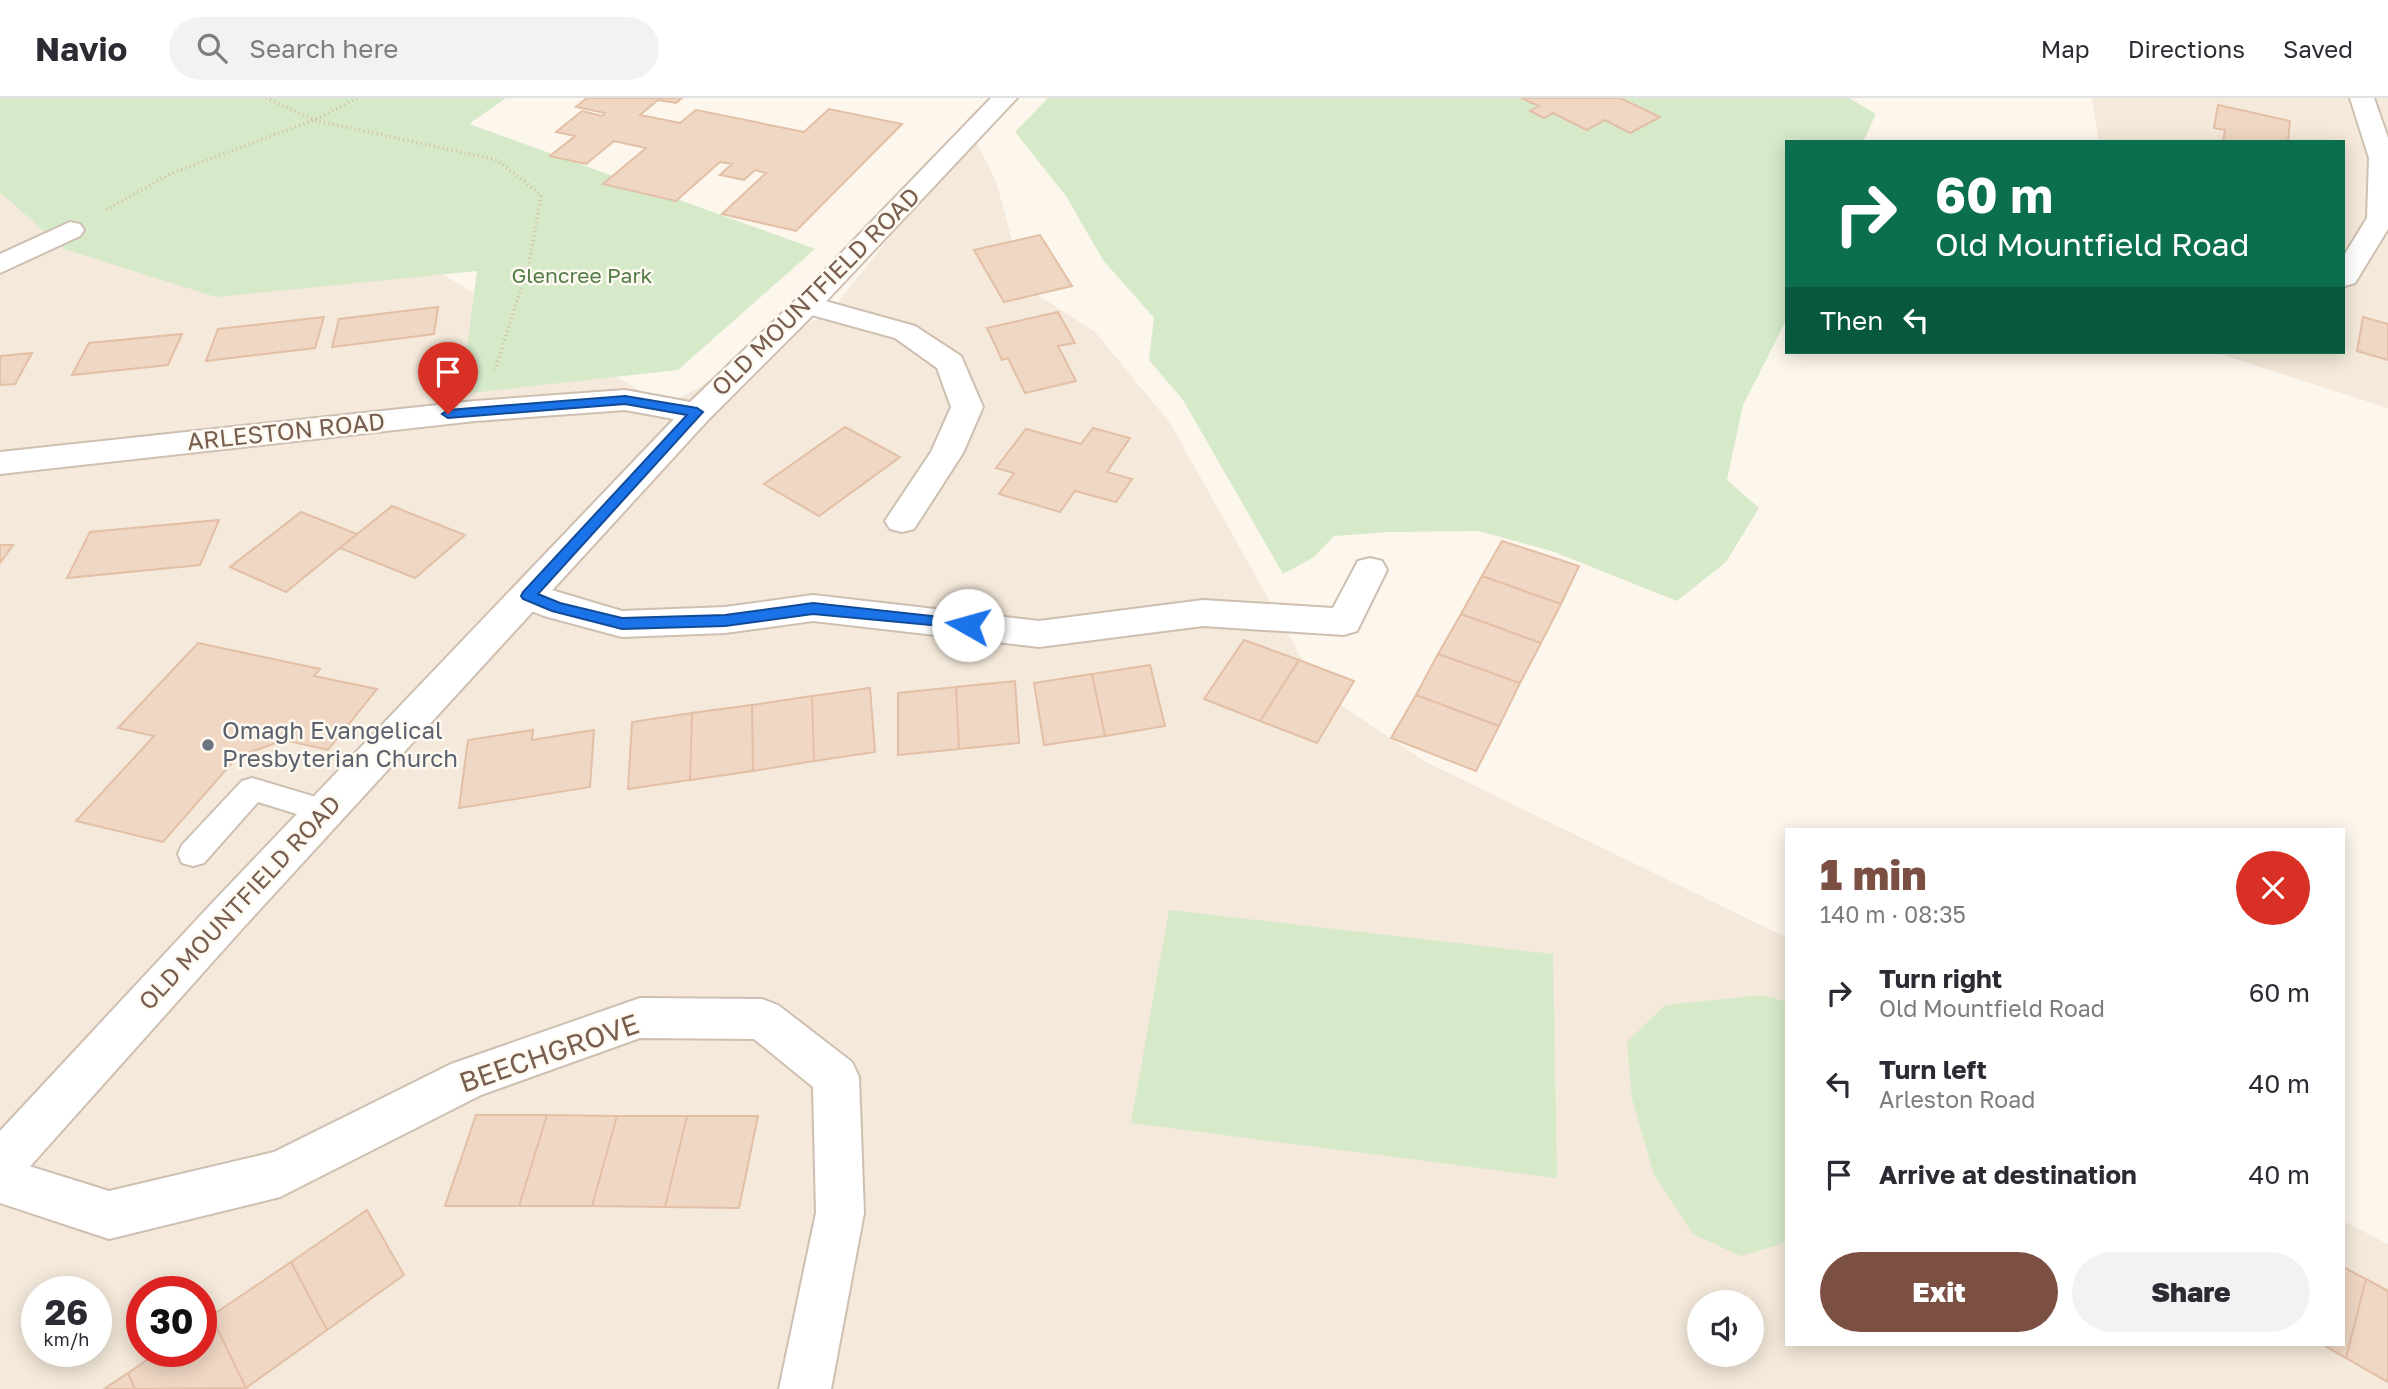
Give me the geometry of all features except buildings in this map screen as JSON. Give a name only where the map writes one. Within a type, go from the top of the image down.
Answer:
[{"type":"street","name":"OLD MOUNTFIELD ROAD","points":[[0,1164],[697,412],[807,305],[1005,98]]},
{"type":"street","points":[[2345,277],[2381,218],[2382,158],[2362,98]]},
{"type":"street","points":[[0,265],[70,230]]},
{"type":"street","points":[[807,305],[905,332],[950,363],[967,407],[947,453],[902,521]]},
{"type":"street","name":"ARLESTON ROAD","points":[[0,463],[475,411],[625,400],[697,412]]},
{"type":"street","points":[[528,596],[557,607],[622,624],[725,620],[813,608],[1039,634],[1203,613],[1344,622],[1370,570]]},
{"type":"street","name":"BEECHGROVE","points":[[0,1180],[109,1215],[280,1174],[467,1079],[640,1018],[762,1019],[836,1077],[840,1213],[805,1389]]},
{"type":"lane","points":[[193,855],[252,789],[326,811]]},
{"type":"path","points":[[266,98],[314,120],[497,160],[541,195],[529,263],[500,359],[475,411]]},
{"type":"path","points":[[70,230],[170,174],[314,120],[357,98]]},
{"type":"shaded area","points":[[2092,98],[2388,98],[2388,408],[2219,354],[2345,354],[2345,140],[2099,140]]},
{"type":"shaded area","points":[[0,118],[408,254],[666,406],[831,311],[972,133],[996,181],[1025,287],[1095,332],[1170,423],[1320,691],[1426,762],[1785,937],[1785,1346],[2345,1346],[2345,1222],[2388,1244],[2388,1389],[0,1389]]},
{"type":"green space","name":"Glencree Park","points":[[0,98],[506,98],[469,124],[815,249],[678,370],[461,394],[477,271],[216,297],[64,249],[0,192]]},
{"type":"green space","points":[[1048,98],[1849,98],[1876,114],[1864,140],[1785,140],[1785,323],[1743,405],[1727,480],[1759,508],[1726,562],[1677,601],[1552,551],[1478,531],[1334,536],[1314,557],[1283,574],[1183,400],[1149,360],[1154,318],[1103,260],[1066,196],[1015,132]]},
{"type":"green space","points":[[1169,910],[1553,954],[1557,1178],[1131,1123]]},
{"type":"green space","points":[[1763,995],[1785,1001],[1785,1243],[1741,1256],[1693,1234],[1654,1175],[1632,1099],[1627,1042],[1665,1005]]},
{"type":"place","name":"Omagh Evangelical Presbyterian Church","points":[[208,745]]},
{"type":"route","points":[[448,414],[625,400],[697,412],[528,596],[557,607],[622,624],[725,620],[813,608],[968,625]]}]
